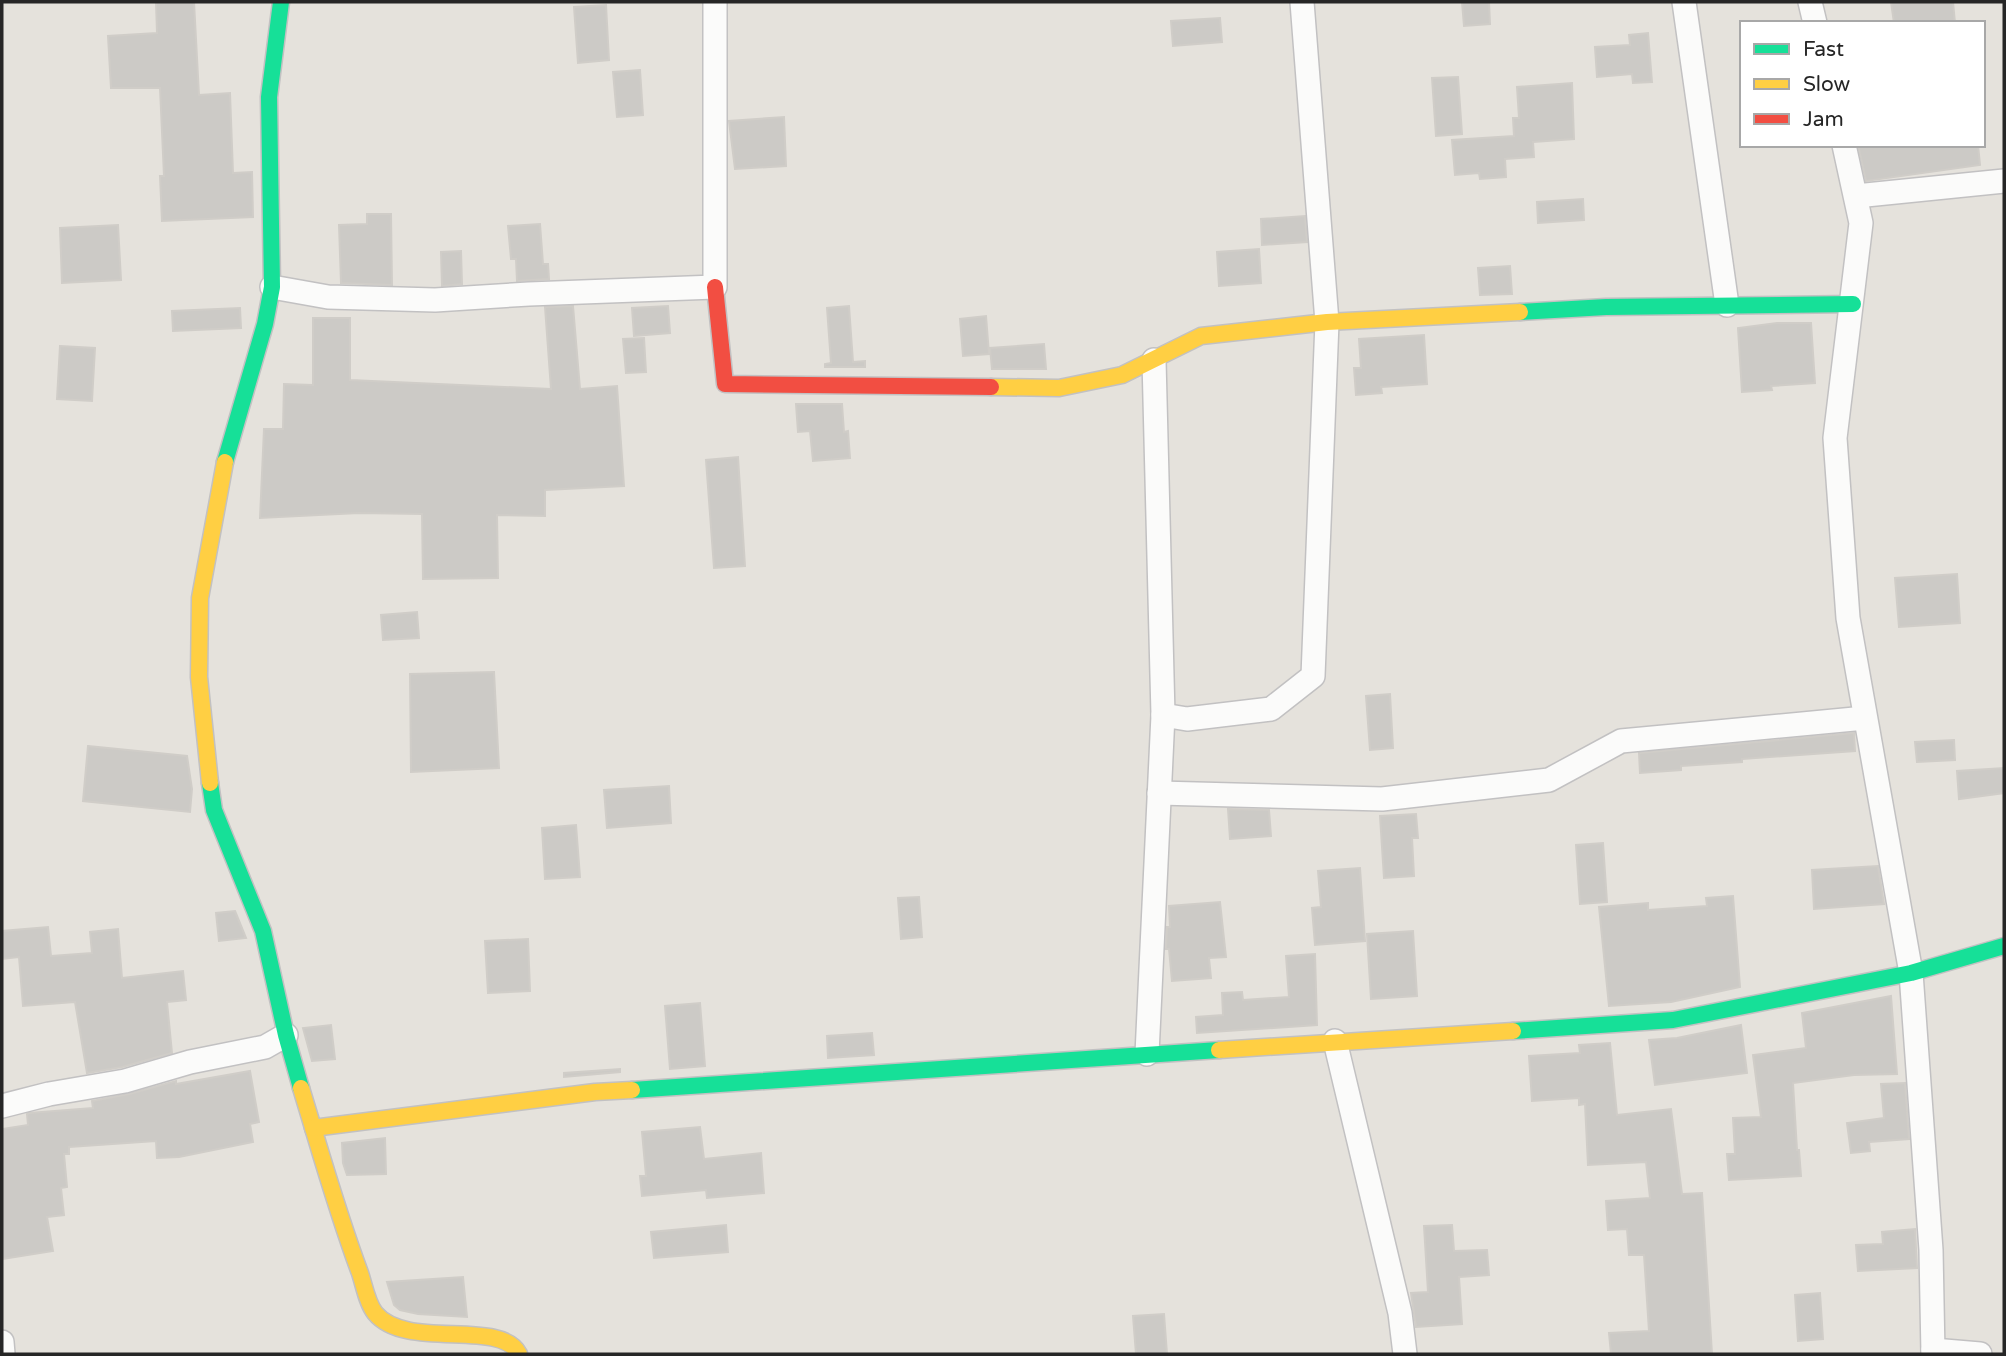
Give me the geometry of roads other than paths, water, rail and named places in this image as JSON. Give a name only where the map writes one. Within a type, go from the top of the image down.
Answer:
[{"type":"street","points":[[281,2],[269,97],[272,287],[265,324],[221,477],[200,598],[199,677],[206,760],[214,810],[263,931],[286,1035],[313,1128],[347,1239],[374,1312],[392,1327],[415,1332],[497,1338],[515,1346],[519,1354]]},
{"type":"street","points":[[715,2],[715,287],[725,384],[1059,388],[1122,375],[1201,336],[1327,322],[1606,307],[1853,304]]},
{"type":"street","points":[[1163,715],[1187,719],[1271,709],[1313,676],[1327,322],[1302,2]]},
{"type":"street","points":[[1684,2],[1727,305]]},
{"type":"street","points":[[1810,2],[1815,21]]},
{"type":"street","points":[[1844,147],[1861,223],[1835,438],[1848,618],[1911,973],[1931,1250],[1933,1352],[1980,1354]]},
{"type":"street","points":[[1856,197],[2004,181]]},
{"type":"street","points":[[272,287],[328,297],[435,300],[715,287]]},
{"type":"street","points":[[1147,1054],[1163,715],[1154,359]]},
{"type":"street","points":[[1159,793],[1382,799],[1549,780],[1621,741],[1866,718]]},
{"type":"street","points":[[313,1128],[595,1092],[1673,1020],[1911,973],[2004,946]]},
{"type":"street","points":[[2,1106],[265,1047],[286,1035]]},
{"type":"street","points":[[1335,1041],[1400,1313],[1405,1354]]},
{"type":"street","points":[[2,1342],[3,1354]]}]
